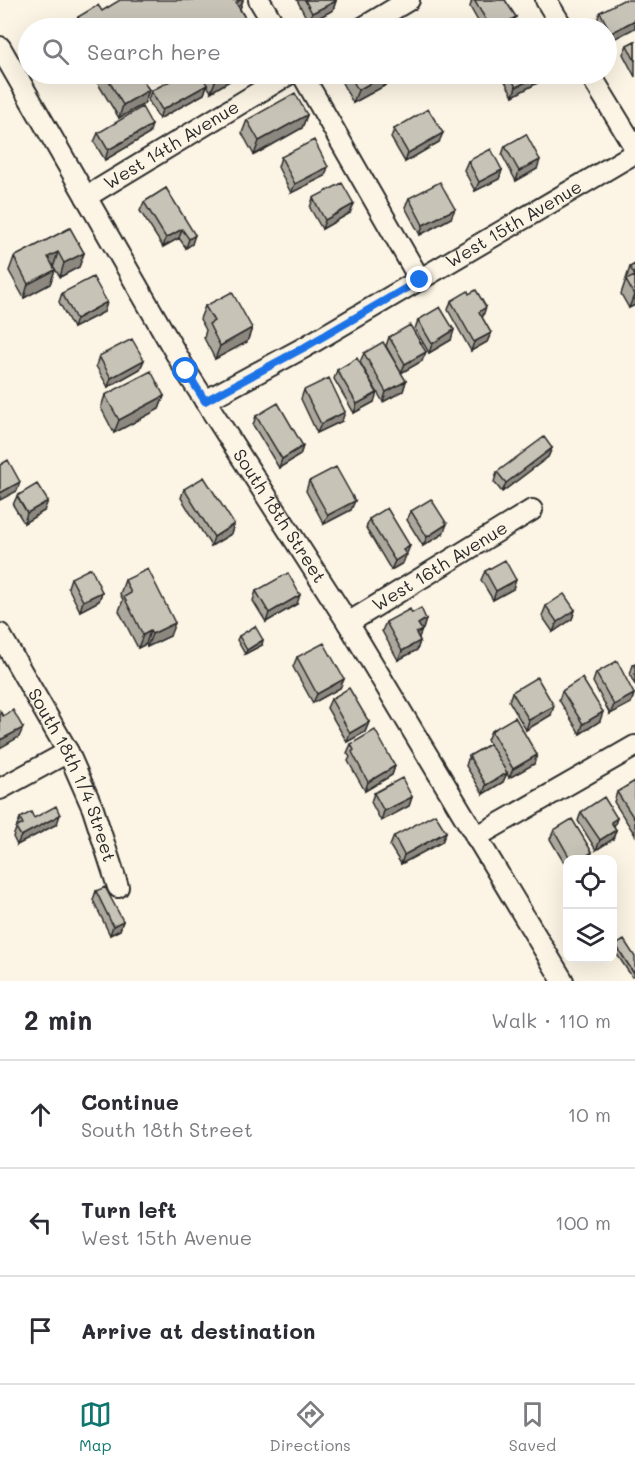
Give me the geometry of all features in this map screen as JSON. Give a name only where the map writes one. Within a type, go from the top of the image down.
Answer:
[{"type":"street","points":[[259,0],[270,18]]},
{"type":"street","points":[[379,18],[409,0]]},
{"type":"street","points":[[546,0],[557,18]]},
{"type":"street","name":"South 18th Street","points":[[0,47],[18,78]]},
{"type":"street","name":"South 18th Street","points":[[21,84],[186,371],[348,623],[563,981]]},
{"type":"street","name":"West 14th Avenue","points":[[86,197],[272,84]]},
{"type":"street","points":[[308,84],[420,280]]},
{"type":"street","points":[[596,84],[635,148]]},
{"type":"street","name":"West 15th Avenue","points":[[205,401],[305,347],[635,153]]},
{"type":"street","name":"West 16th Avenue","points":[[348,623],[532,510]]},
{"type":"street","name":"South 18th 1/4 Street","points":[[0,634],[68,752],[93,809],[118,887]]},
{"type":"street","points":[[476,837],[635,746]]},
{"type":"street","points":[[0,789],[68,752]]},
{"type":"building","points":[[120,0],[240,0],[236,3],[245,18],[78,17],[98,5],[102,11]]},
{"type":"building","points":[[305,0],[336,0],[336,1],[312,13]]},
{"type":"building","points":[[474,0],[505,0],[516,17],[514,18],[485,18]]},
{"type":"building","points":[[623,0],[635,0],[635,20],[617,30],[617,18],[603,18],[600,12]]},
{"type":"building","points":[[635,41],[635,61],[627,45]]},
{"type":"building","points":[[111,84],[145,84],[149,90],[123,105]]},
{"type":"building","points":[[164,84],[207,85],[162,110],[151,91]]},
{"type":"building","points":[[355,84],[369,84],[358,90]]},
{"type":"building","points":[[295,93],[307,115],[259,141],[247,120]]},
{"type":"building","points":[[142,107],[152,125],[108,150],[98,133]]},
{"type":"building","points":[[428,109],[443,133],[408,153],[394,129]]},
{"type":"building","points":[[526,134],[540,160],[519,171],[505,146]]},
{"type":"building","points":[[314,140],[328,167],[295,184],[281,157]]},
{"type":"building","points":[[491,149],[502,170],[479,182],[468,161]]},
{"type":"building","points":[[440,182],[455,209],[423,225],[409,198]]},
{"type":"building","points":[[342,183],[354,204],[325,220],[313,198]]},
{"type":"building","points":[[166,188],[195,235],[189,239],[182,229],[166,238],[144,202]]},
{"type":"building","points":[[70,228],[84,253],[64,263],[58,252],[48,257],[55,270],[28,284],[14,257]]},
{"type":"building","points":[[635,264],[635,276],[630,267]]},
{"type":"building","points":[[635,276],[635,294],[634,295],[626,280]]},
{"type":"building","points":[[93,277],[107,302],[76,319],[62,293]]},
{"type":"building","points":[[476,290],[486,307],[479,312],[491,333],[474,342],[451,301],[468,291],[469,294]]},
{"type":"building","points":[[232,292],[252,328],[220,346],[209,324],[214,321],[205,306]]},
{"type":"building","points":[[440,307],[454,330],[432,344],[418,320]]},
{"type":"building","points":[[410,325],[426,352],[405,364],[389,337]]},
{"type":"building","points":[[132,339],[144,360],[111,378],[99,356]]},
{"type":"building","points":[[383,342],[406,381],[386,392],[364,353]]},
{"type":"building","points":[[357,358],[377,393],[357,404],[337,370]]},
{"type":"building","points":[[151,371],[164,396],[119,420],[105,395]]},
{"type":"building","points":[[329,378],[345,412],[321,424],[304,390]]},
{"type":"building","points":[[278,403],[303,446],[282,459],[256,416]]},
{"type":"building","points":[[544,437],[552,448],[506,483],[497,472]]},
{"type":"building","points":[[8,460],[20,482],[0,493],[0,465]]},
{"type":"building","points":[[336,467],[355,501],[328,515],[309,481]]},
{"type":"building","points":[[204,477],[234,524],[214,537],[184,489]]},
{"type":"building","points":[[37,484],[48,501],[27,513],[17,496]]},
{"type":"building","points":[[431,499],[447,524],[427,537],[411,511]]},
{"type":"building","points":[[387,508],[410,546],[403,550],[406,554],[395,561],[369,519]]},
{"type":"building","points":[[505,560],[516,580],[496,591],[485,571]]},
{"type":"building","points":[[91,568],[102,592],[83,601],[71,578]]},
{"type":"building","points":[[148,569],[175,623],[152,634],[150,631],[143,635],[124,597],[131,593],[125,580]]},
{"type":"building","points":[[288,573],[300,595],[269,613],[256,591]]},
{"type":"building","points":[[564,594],[575,610],[557,622],[546,606]]},
{"type":"building","points":[[421,608],[426,619],[418,624],[422,630],[416,633],[420,641],[402,651],[386,622],[410,609],[412,613]]},
{"type":"building","points":[[255,626],[263,640],[247,650],[239,636]]},
{"type":"building","points":[[324,643],[344,679],[317,694],[297,657]]},
{"type":"building","points":[[617,661],[634,694],[614,705],[596,673]]},
{"type":"building","points":[[537,677],[554,706],[529,720],[512,692]]},
{"type":"building","points":[[582,678],[603,712],[583,724],[562,691]]},
{"type":"building","points":[[349,688],[369,722],[350,733],[331,699]]},
{"type":"building","points":[[13,710],[23,728],[0,740],[0,711],[3,716]]},
{"type":"building","points":[[515,717],[537,755],[513,769],[491,731]]},
{"type":"building","points":[[375,730],[395,766],[368,782],[352,752],[354,750],[351,744]]},
{"type":"building","points":[[490,744],[507,773],[486,785],[469,756]]},
{"type":"building","points":[[402,778],[412,797],[384,811],[374,793]]},
{"type":"building","points":[[635,781],[635,820],[617,792]]},
{"type":"building","points":[[604,797],[617,818],[611,822],[616,830],[600,840],[581,812]]},
{"type":"building","points":[[56,806],[60,815],[21,836],[16,828],[23,824],[20,818],[31,812],[34,818]]},
{"type":"building","points":[[435,814],[446,832],[404,855],[394,836]]},
{"type":"building","points":[[572,819],[592,852],[588,855],[568,855],[554,830]]},
{"type":"building","points":[[105,887],[123,921],[113,926],[96,891]]},
{"type":"building","points":[[624,940],[635,957],[635,971],[633,972],[617,944]]},
{"type":"route","points":[[186,371],[205,401],[305,347],[420,280]]}]
